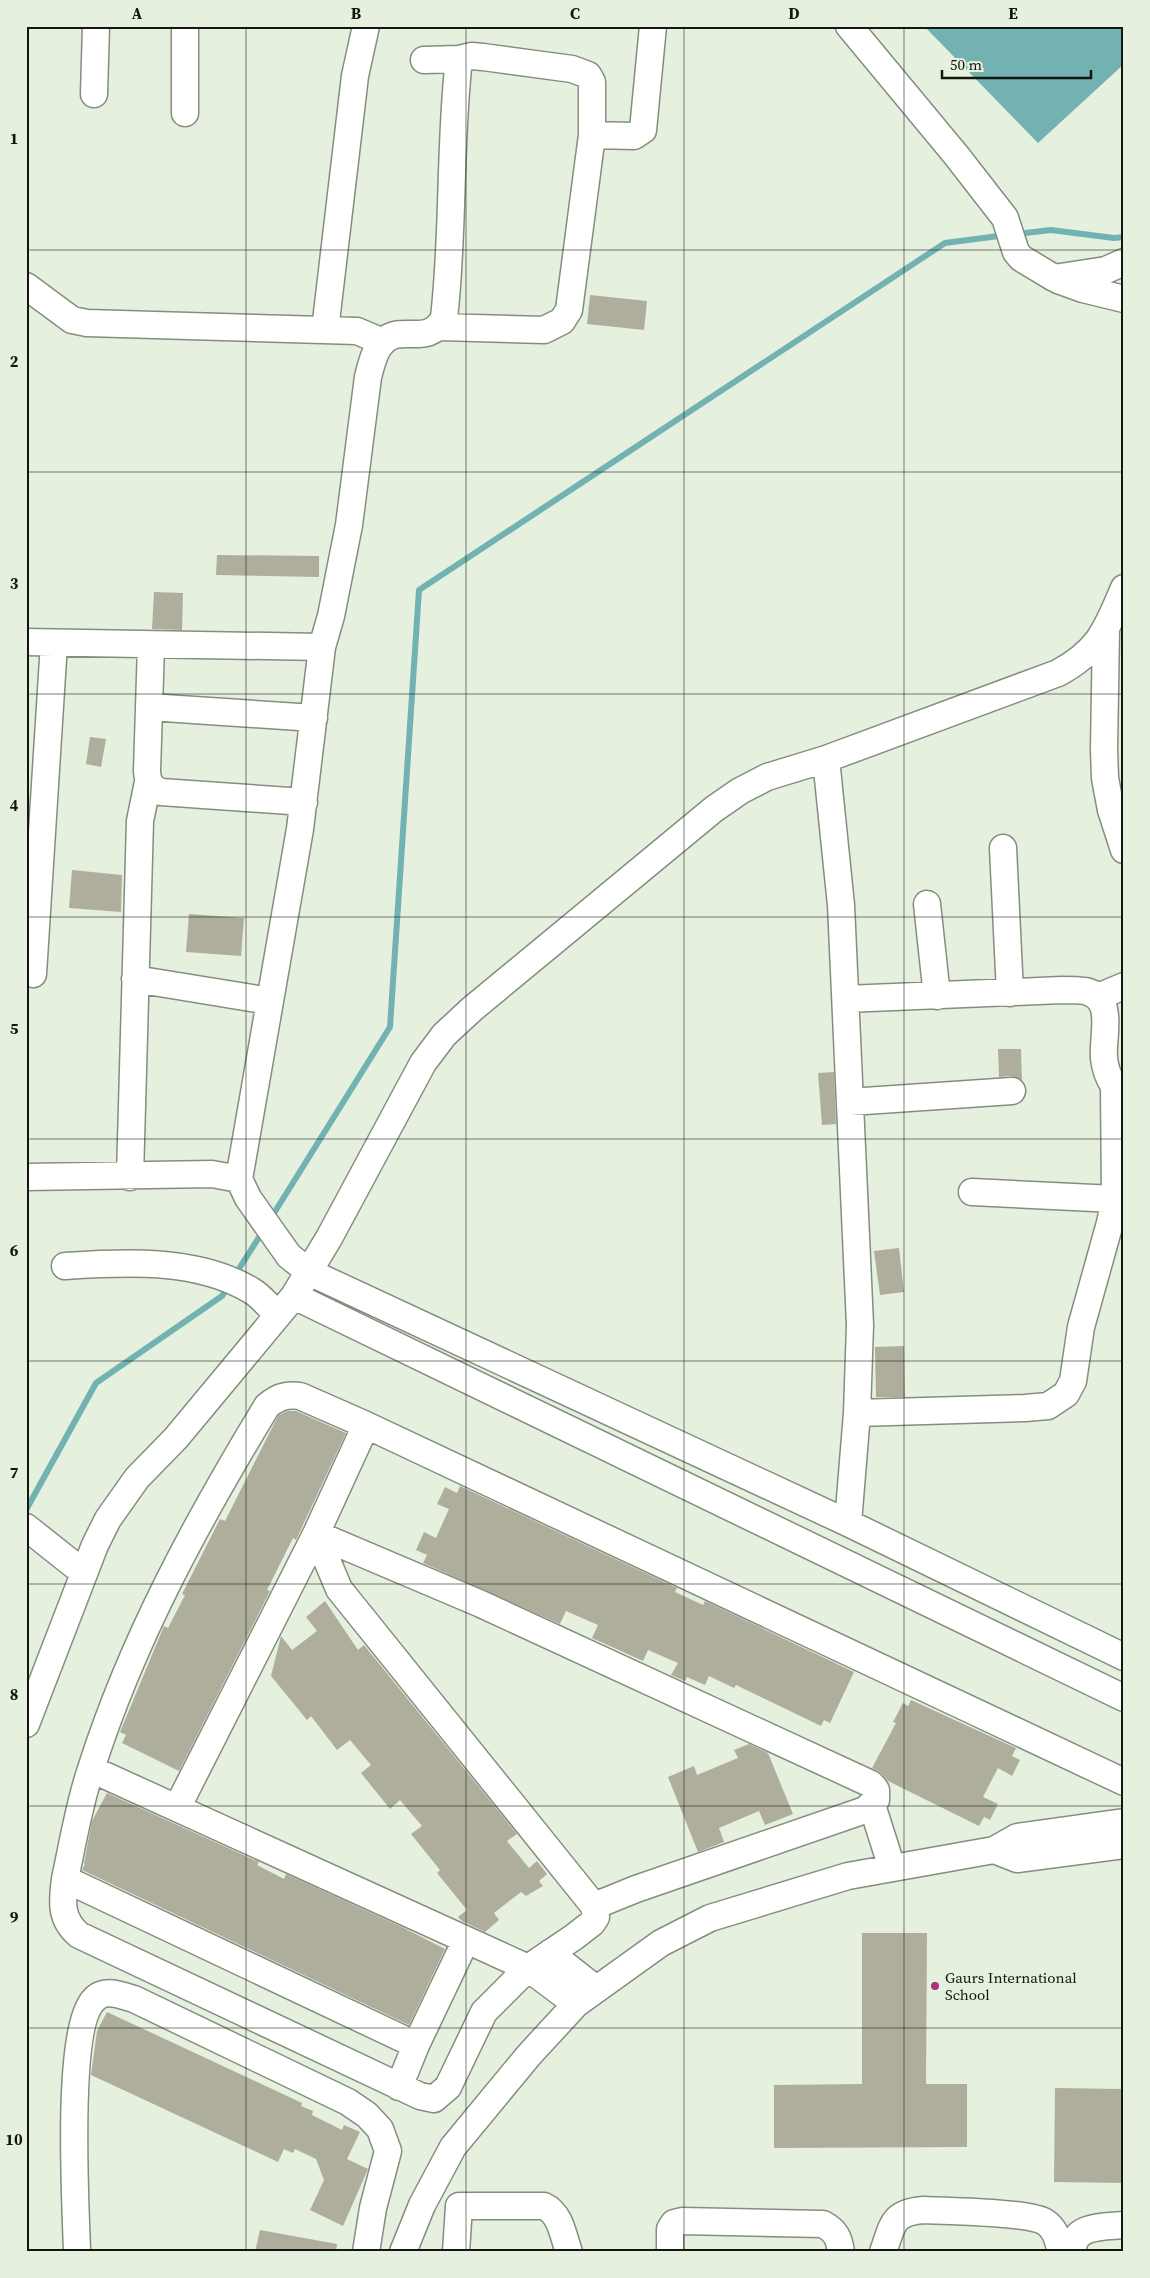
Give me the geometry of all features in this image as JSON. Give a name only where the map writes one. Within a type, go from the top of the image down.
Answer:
[{"type":"street","points":[[94,94],[96,26]]},
{"type":"street","points":[[185,26],[185,113]]},
{"type":"street","points":[[325,330],[355,76],[366,26]]},
{"type":"street","points":[[592,135],[634,136],[643,130],[653,26]]},
{"type":"street","points":[[848,26],[956,155],[1008,230],[1016,252],[1021,258],[1054,278],[1083,289],[1124,299]]},
{"type":"street","points":[[244,1188],[270,1001],[304,802],[322,646],[331,616],[349,525],[368,378],[373,359],[383,342],[400,334],[428,333],[440,327],[544,330],[562,321],[569,310],[592,135],[592,82],[588,75],[582,72],[483,57],[472,56],[459,59],[424,60]]},
{"type":"street","points":[[440,327],[446,306],[452,222],[453,109],[459,59]]},
{"type":"street","points":[[1054,278],[1106,270],[1124,262]]},
{"type":"street","points":[[26,286],[72,320],[356,331],[383,342]]},
{"type":"street","points":[[26,1724],[95,1545],[108,1519],[137,1478],[176,1438],[285,1305],[309,1272],[423,1063],[444,1035],[714,809],[740,791],[767,777],[826,759],[1058,673],[1077,663],[1089,653],[1106,630],[1124,588]]},
{"type":"street","points":[[1106,630],[1105,778],[1111,810],[1124,850]]},
{"type":"street","points":[[26,642],[54,644],[322,646]]},
{"type":"street","points":[[33,974],[54,644]]},
{"type":"street","points":[[130,1177],[140,821],[148,782],[151,645]]},
{"type":"street","points":[[149,707],[314,718]]},
{"type":"street","points":[[826,759],[841,905],[860,1325],[857,1412],[848,1523]]},
{"type":"street","points":[[148,782],[153,788],[161,792],[304,802]]},
{"type":"street","points":[[1003,848],[1010,993]]},
{"type":"street","points":[[927,904],[937,996]]},
{"type":"street","points":[[135,979],[270,1001]]},
{"type":"street","points":[[1098,997],[1124,986]]},
{"type":"street","points":[[846,999],[1070,990],[1085,991],[1098,997],[1106,1010],[1104,1058],[1107,1076],[1119,1087],[1114,1199],[1110,1223],[1081,1327],[1073,1381],[1066,1394],[1048,1406],[1025,1408],[857,1412]]},
{"type":"street","points":[[850,1102],[1012,1091]]},
{"type":"street","points":[[26,1177],[130,1177],[212,1174],[244,1188],[289,1256],[309,1272],[848,1523],[1124,1657]]},
{"type":"street","points":[[972,1192],[1114,1199]]},
{"type":"street","points":[[65,1266],[98,1264],[170,1266],[216,1273],[1124,1698]]},
{"type":"street","points":[[316,1534],[339,1589],[594,1906],[596,1916],[592,1922],[528,1968],[484,2012],[448,2087],[434,2099],[420,2096],[79,1935],[69,1927],[64,1916],[63,1895],[65,1879],[91,1769],[139,1641],[185,1547],[226,1474],[267,1406],[276,1399],[289,1394],[300,1396],[366,1425],[1124,1782]]},
{"type":"street","points":[[177,1808],[316,1534],[366,1425]]},
{"type":"street","points":[[26,1527],[84,1573]]},
{"type":"street","points":[[316,1534],[481,1604],[871,1784],[876,1790],[876,1800],[865,1810],[636,1889],[594,1906]]},
{"type":"street","points":[[91,1769],[586,1996]]},
{"type":"street","points":[[872,1805],[892,1868]]},
{"type":"street","points":[[402,2252],[422,2205],[454,2147],[529,2055],[586,1996],[662,1943],[710,1918],[848,1876],[994,1850],[1017,1837],[1124,1822]]},
{"type":"street","points":[[994,1850],[1016,1859],[1124,1845]]},
{"type":"street","points":[[65,1879],[416,2045]]},
{"type":"street","points":[[398,2087],[466,1940]]},
{"type":"street","points":[[550,1953],[586,1996]]},
{"type":"street","points":[[77,2252],[74,2099],[82,2028],[87,2008],[92,2002],[98,1996],[113,1993],[134,1999],[348,2102],[367,2114],[380,2129],[388,2151],[373,2208],[366,2252]]},
{"type":"street","points":[[456,2252],[458,2206],[544,2206],[552,2210],[557,2217],[569,2252]]},
{"type":"street","points":[[883,2252],[894,2221],[906,2212],[923,2210],[1028,2217],[1045,2222],[1057,2235],[1061,2252]]},
{"type":"street","points":[[670,2252],[670,2229],[674,2223],[682,2221],[823,2224],[833,2230],[840,2240],[841,2252]]},
{"type":"street","points":[[1073,2252],[1073,2243],[1076,2237],[1086,2230],[1124,2225]]},
{"type":"water","points":[[924,26],[1124,26],[1124,64],[1038,143]]},
{"type":"building","points":[[590,295],[647,301],[644,330],[587,324]]},
{"type":"building","points":[[217,555],[319,556],[319,577],[216,575]]},
{"type":"building","points":[[154,592],[183,593],[182,630],[152,629]]},
{"type":"building","points":[[90,737],[106,739],[101,767],[86,764]]},
{"type":"building","points":[[72,870],[122,875],[121,912],[69,908]]},
{"type":"building","points":[[189,914],[244,918],[241,956],[186,952]]},
{"type":"building","points":[[998,1049],[1021,1049],[1022,1081],[1011,1076],[999,1077]]},
{"type":"building","points":[[834,1072],[836,1124],[822,1125],[818,1073]]},
{"type":"building","points":[[899,1248],[904,1292],[880,1295],[874,1251]]},
{"type":"building","points":[[904,1346],[905,1397],[876,1397],[875,1347]]},
{"type":"building","points":[[287,1411],[296,1411],[346,1433],[296,1540],[293,1538],[267,1590],[270,1591],[179,1771],[122,1743],[126,1735],[120,1732],[164,1626],[168,1628],[185,1595],[182,1594],[220,1519],[225,1521],[278,1416]]},
{"type":"building","points":[[460,1486],[677,1588],[675,1592],[703,1605],[705,1601],[854,1672],[830,1723],[824,1720],[821,1726],[736,1685],[734,1688],[709,1676],[705,1685],[687,1677],[685,1681],[671,1675],[678,1663],[648,1650],[643,1661],[592,1638],[598,1625],[566,1611],[560,1624],[423,1563],[427,1555],[416,1550],[424,1532],[436,1538],[449,1509],[437,1504],[445,1487],[457,1493]]},
{"type":"building","points":[[325,1601],[358,1650],[364,1645],[517,1834],[507,1841],[529,1868],[537,1861],[547,1874],[539,1881],[543,1886],[526,1896],[521,1892],[494,1913],[499,1920],[485,1932],[462,1921],[458,1917],[467,1910],[437,1873],[440,1870],[411,1834],[422,1826],[400,1800],[390,1809],[361,1773],[371,1765],[350,1740],[337,1750],[311,1716],[307,1720],[271,1676],[281,1636],[292,1650],[317,1631],[306,1617]]},
{"type":"building","points":[[911,1700],[1016,1748],[1012,1756],[1020,1760],[1012,1776],[998,1768],[983,1797],[998,1804],[990,1820],[984,1817],[979,1826],[888,1781],[880,1772],[872,1768],[896,1723],[893,1722],[903,1703],[908,1706]]},
{"type":"building","points":[[749,1744],[768,1753],[793,1814],[765,1825],[759,1811],[719,1828],[724,1842],[698,1852],[668,1777],[694,1766],[697,1775],[738,1758],[734,1750]]},
{"type":"building","points":[[107,1793],[259,1862],[257,1865],[284,1879],[286,1874],[402,1927],[445,1949],[409,2025],[82,1870],[85,1864],[92,1821]]},
{"type":"building","points":[[862,1933],[927,1933],[926,2084],[967,2084],[967,2147],[774,2148],[774,2085],[862,2084]]},
{"type":"building","points":[[107,2012],[302,2103],[301,2106],[313,2111],[312,2115],[342,2130],[344,2125],[360,2132],[347,2159],[368,2169],[343,2226],[310,2210],[324,2180],[316,2159],[295,2149],[293,2153],[284,2149],[278,2162],[91,2075],[97,2031]]},
{"type":"building","points":[[1055,2088],[1124,2089],[1124,2183],[1054,2182]]},
{"type":"building","points":[[260,2230],[337,2244],[336,2252],[255,2252]]},
{"type":"waterway","points":[[1016,234],[1051,230],[1114,238],[1124,237]]},
{"type":"waterway","points":[[271,1218],[390,1027],[419,590],[945,243],[1006,235]]},
{"type":"waterway","points":[[235,1275],[263,1231]]},
{"type":"waterway","points":[[26,1510],[96,1383],[222,1296],[229,1286]]},
{"type":"place","name":"Gaurs International School","points":[[935,1986]]}]
